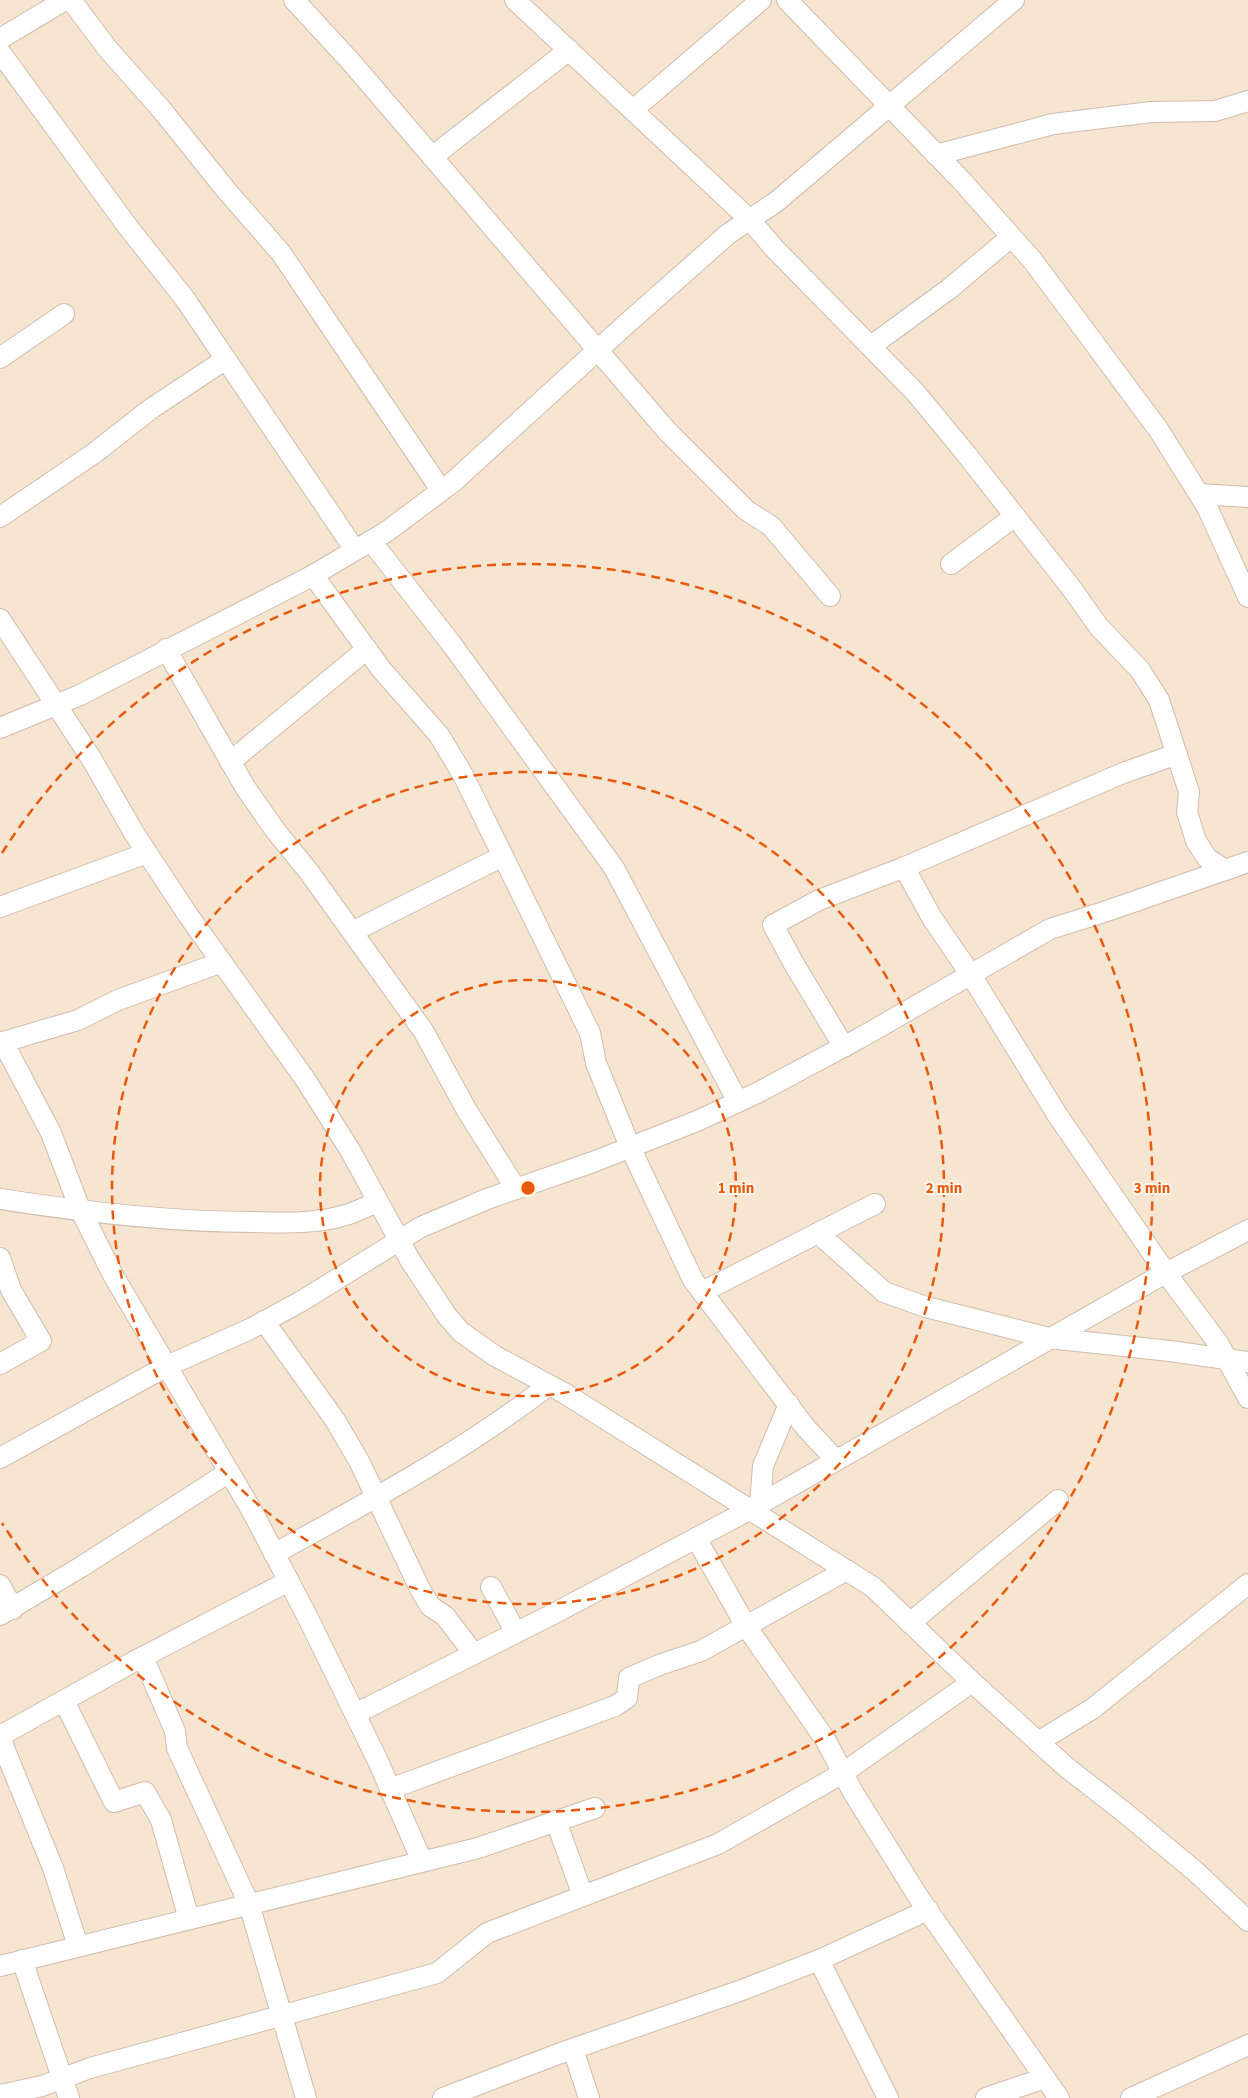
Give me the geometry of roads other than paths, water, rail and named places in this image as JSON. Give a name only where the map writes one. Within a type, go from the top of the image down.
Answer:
[{"type":"street","points":[[0,39],[65,0]]},
{"type":"street","points":[[71,0],[113,56],[161,109],[226,190],[282,253],[442,490]]},
{"type":"street","points":[[294,0],[352,63],[597,351],[674,437],[746,510],[770,526],[830,596]]},
{"type":"street","points":[[515,0],[750,220],[774,248],[915,392],[1015,516],[1100,627],[1140,670],[1160,700],[1189,792],[1187,812],[1196,840],[1207,858],[1225,870]]},
{"type":"street","points":[[633,110],[761,0]]},
{"type":"street","points":[[787,0],[890,106],[1033,261],[1158,429],[1198,494],[1229,553],[1248,597]]},
{"type":"street","points":[[0,728],[80,694],[314,575],[386,532],[442,490],[494,445],[728,234],[776,202],[1014,0]]},
{"type":"street","points":[[432,157],[569,50]]},
{"type":"street","points":[[0,52],[128,227],[185,299],[226,359],[363,545],[453,646],[614,868],[738,1102]]},
{"type":"street","points":[[936,155],[1053,124],[1151,112],[1215,111],[1248,101]]},
{"type":"street","points":[[871,346],[949,289],[1012,237]]},
{"type":"street","points":[[0,358],[64,314]]},
{"type":"street","points":[[0,518],[93,454],[152,408],[226,359]]},
{"type":"street","points":[[1198,494],[1248,497]]},
{"type":"street","points":[[951,564],[1015,516]]},
{"type":"street","points":[[314,575],[381,669],[439,735],[464,775],[590,1033],[596,1063],[630,1148],[693,1280],[806,1428],[836,1460]]},
{"type":"street","points":[[0,619],[91,758],[147,853],[305,1079],[350,1150],[399,1240],[446,1316],[461,1332],[495,1356],[549,1385],[756,1507],[873,1587],[972,1682],[1066,1767],[1196,1872],[1248,1921]]},
{"type":"street","points":[[230,762],[367,649]]},
{"type":"street","points":[[166,650],[245,787],[275,830],[309,872],[424,1032],[466,1109],[516,1189]]},
{"type":"street","points":[[844,1047],[773,925],[819,900],[904,867],[1123,773],[1177,754]]},
{"type":"street","points":[[0,907],[147,853]]},
{"type":"street","points":[[352,932],[503,856]]},
{"type":"street","points":[[0,1458],[167,1366],[264,1321],[358,1267],[421,1227],[487,1199],[630,1148],[738,1102],[844,1047],[1050,929],[1248,862]]},
{"type":"street","points":[[904,867],[932,918],[971,975],[1058,1116],[1166,1273],[1218,1343],[1248,1398]]},
{"type":"street","points":[[222,962],[118,1000],[78,1020],[2,1042],[25,1079],[51,1132],[80,1209],[113,1275],[229,1472],[289,1581],[355,1714],[422,1861]]},
{"type":"street","points":[[0,1199],[80,1209],[217,1222],[282,1223],[318,1220],[348,1214],[377,1202]]},
{"type":"street","points":[[702,1292],[874,1204]]},
{"type":"street","points":[[355,1714],[516,1633],[756,1507],[1049,1338],[1248,1230]]},
{"type":"street","points":[[818,1233],[884,1292],[926,1307],[1049,1338],[1170,1351],[1248,1362]]},
{"type":"street","points":[[0,1258],[11,1290],[41,1341],[0,1364]]},
{"type":"street","points":[[264,1321],[335,1420],[359,1461],[420,1589],[430,1606],[446,1616],[474,1654]]},
{"type":"street","points":[[274,1554],[376,1497],[517,1410],[549,1385]]},
{"type":"street","points":[[756,1507],[763,1466],[789,1404]]},
{"type":"street","points":[[0,1585],[6,1612],[81,1567],[229,1472]]},
{"type":"street","points":[[910,1623],[1058,1500]]},
{"type":"street","points":[[696,1538],[746,1626],[825,1739],[843,1773],[928,1910],[1059,2098]]},
{"type":"street","points":[[390,1789],[615,1706],[627,1698],[629,1678],[658,1665],[701,1651],[847,1570]]},
{"type":"street","points":[[78,1946],[53,1868],[0,1737],[143,1657],[289,1581]]},
{"type":"street","points":[[1038,1742],[1092,1709],[1248,1584]]},
{"type":"street","points":[[491,1587],[516,1633]]},
{"type":"street","points":[[143,1657],[175,1731],[177,1748],[248,1904],[306,2098]]},
{"type":"street","points":[[0,2095],[42,2086],[90,2068],[437,1973],[487,1933],[718,1844],[843,1773],[972,1682]]},
{"type":"street","points":[[64,1701],[114,1802],[145,1792],[161,1820],[189,1918]]},
{"type":"street","points":[[0,1966],[478,1848],[595,1808]]},
{"type":"street","points":[[556,1821],[583,1896]]},
{"type":"street","points":[[444,2098],[573,2049],[742,1990],[819,1960],[928,1910]]},
{"type":"street","points":[[22,1960],[70,2098]]},
{"type":"street","points":[[819,1960],[888,2098]]},
{"type":"street","points":[[1131,2098],[1248,2045]]},
{"type":"street","points":[[573,2049],[589,2098]]},
{"type":"street","points":[[986,2098],[1045,2078]]}]
